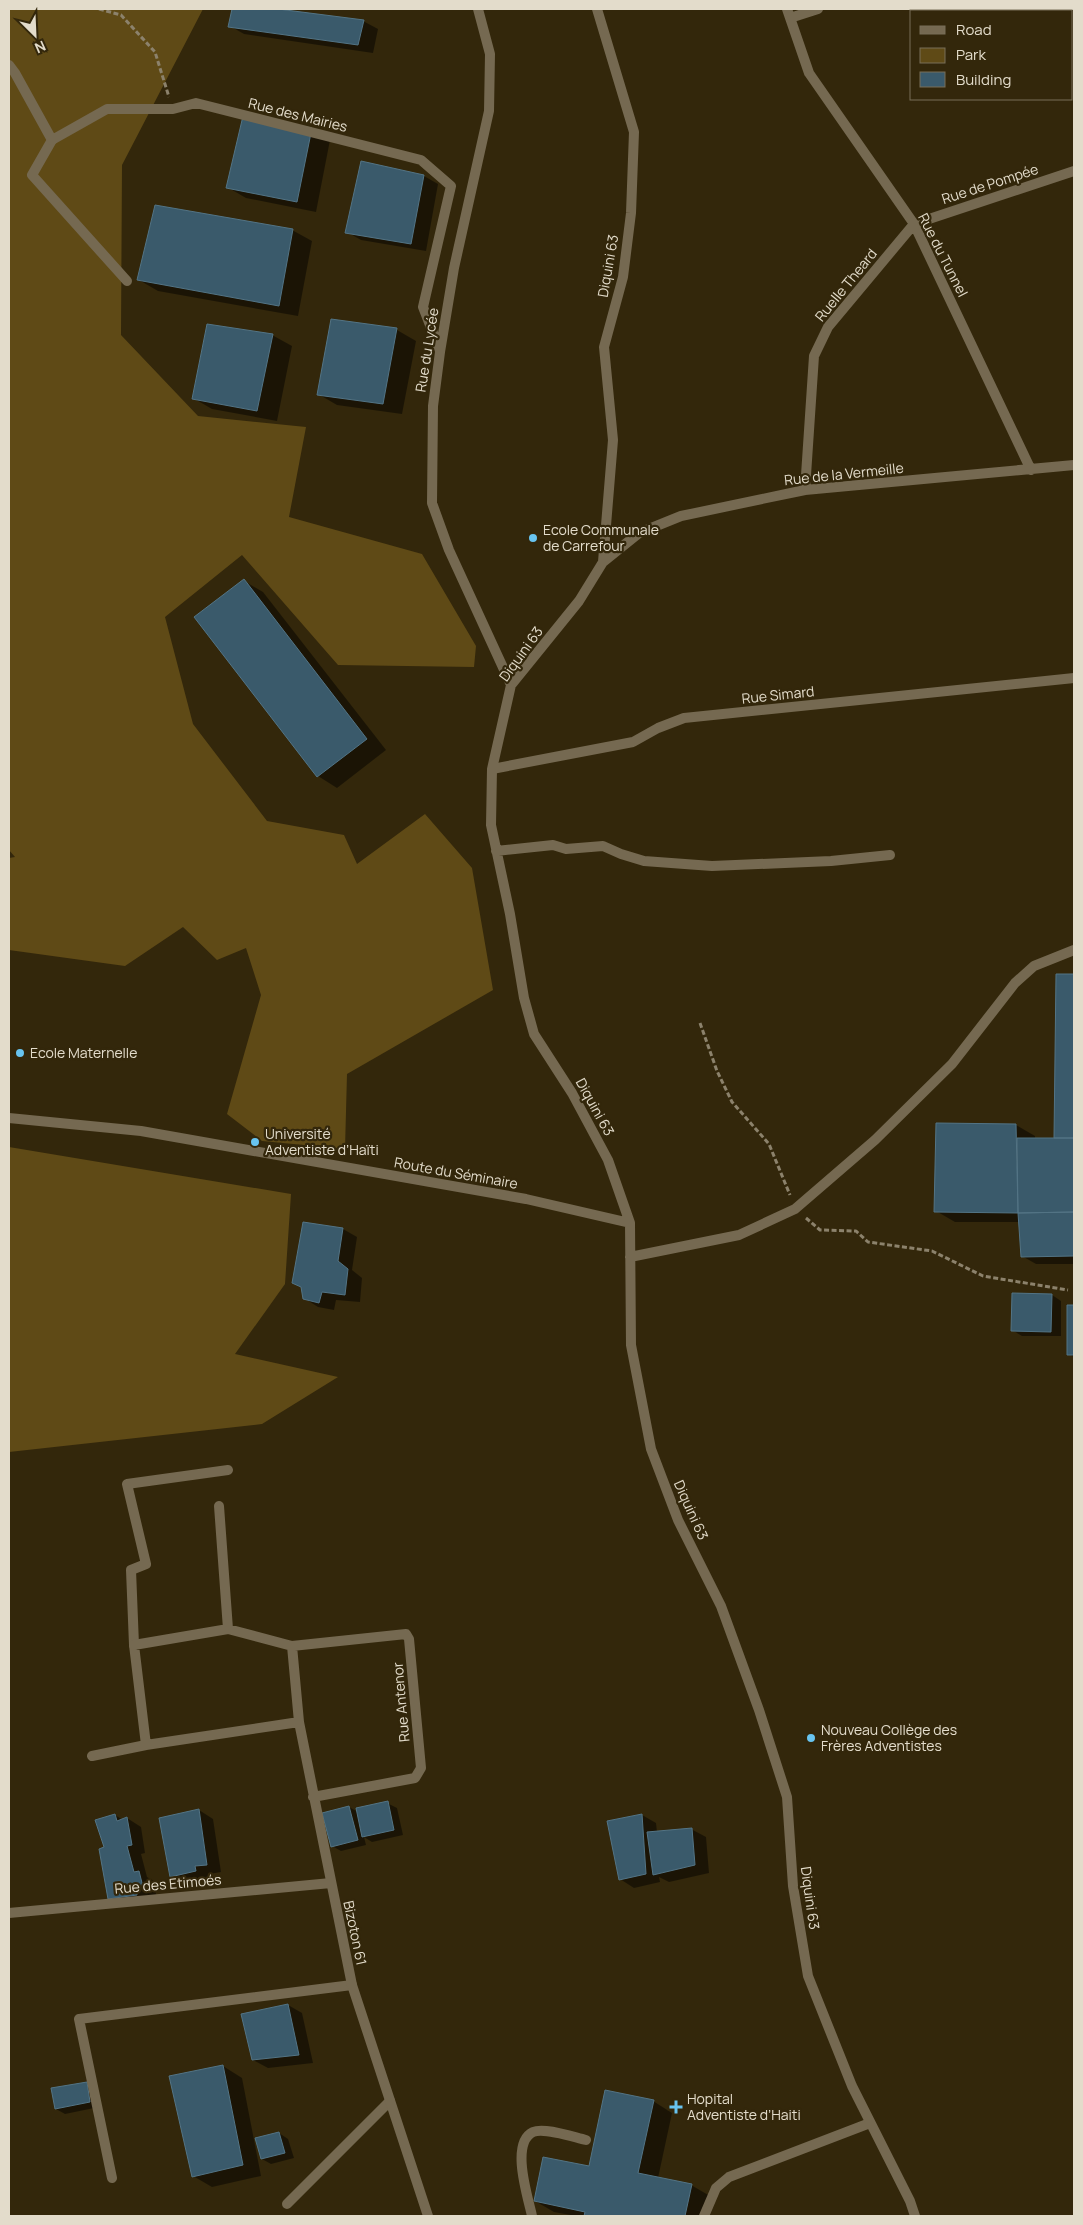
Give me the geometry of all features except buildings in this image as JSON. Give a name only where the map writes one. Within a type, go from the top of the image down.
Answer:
[{"type":"street","name":"Rue du Lycée","points":[[478,9],[490,54],[489,111],[454,268],[440,352],[433,406],[432,503],[448,550],[511,685]]},
{"type":"street","name":"Diquini 63","points":[[597,9],[634,132],[631,213],[623,277],[604,347],[613,440],[603,562],[579,601],[511,685],[492,770],[490,801],[496,851],[510,914],[524,998],[534,1034],[572,1092],[608,1160],[630,1223],[631,1345],[651,1449],[678,1520],[721,1606],[759,1710],[787,1797],[793,1886],[808,1976],[852,2086],[910,2201],[915,2216]]},
{"type":"street","points":[[788,13],[818,9]]},
{"type":"street","name":"Rue du Tunnel","points":[[788,13],[810,74],[914,224],[1031,470]]},
{"type":"street","points":[[9,65],[16,73],[52,140],[32,176],[127,281]]},
{"type":"street","name":"Rue des Mairies","points":[[52,140],[107,109],[173,109],[196,103],[421,160],[451,186],[424,307],[440,352]]},
{"type":"street","name":"Rue de Pompée","points":[[914,224],[1074,171]]},
{"type":"street","name":"Ruelle Theard","points":[[805,490],[814,356],[828,327],[914,224]]},
{"type":"street","name":"Rue de la Vermeille","points":[[603,562],[639,533],[681,516],[805,490],[1031,470],[1074,464]]},
{"type":"street","name":"Rue Simard","points":[[492,770],[633,742],[684,718],[1074,678]]},
{"type":"street","points":[[496,851],[553,845],[566,849],[604,846],[621,854],[644,861],[712,866],[831,861],[890,855]]},
{"type":"street","points":[[630,1257],[739,1235],[795,1209],[876,1140],[952,1064],[1014,983],[1034,966],[1074,950]]},
{"type":"street","name":"Route du Séminaire","points":[[9,1118],[141,1131],[526,1198],[630,1223]]},
{"type":"street","points":[[146,1745],[134,1645],[131,1570],[146,1564],[127,1484],[228,1470]]},
{"type":"street","points":[[219,1506],[228,1629]]},
{"type":"street","points":[[134,1645],[228,1629],[292,1646]]},
{"type":"street","name":"Rue Antenor","points":[[292,1646],[400,1633],[406,1634],[409,1639],[421,1768],[419,1774],[415,1778],[313,1797]]},
{"type":"street","name":"Bizoton 61","points":[[292,1646],[299,1722],[352,1985],[428,2216]]},
{"type":"street","points":[[92,1756],[146,1745],[299,1722]]},
{"type":"street","name":"Rue des Etimoés","points":[[9,1913],[330,1883]]},
{"type":"street","points":[[112,2178],[79,2019],[352,1985]]},
{"type":"street","points":[[288,2204],[390,2101]]},
{"type":"street","points":[[704,2216],[716,2188],[729,2177],[870,2123]]},
{"type":"street","points":[[532,2216],[520,2161],[522,2145],[527,2137],[534,2132],[545,2132],[586,2140]]},
{"type":"path","points":[[99,9],[121,15],[155,52],[173,109]]},
{"type":"path","points":[[700,1023],[717,1071],[732,1102],[769,1144],[795,1209],[820,1230],[856,1231],[868,1242],[932,1252],[983,1276],[1068,1290]]},
{"type":"green space","points":[[9,9],[203,9],[122,165],[121,335],[198,416],[306,427],[289,517],[422,554],[476,646],[474,667],[338,665],[242,555],[165,617],[193,724],[267,821],[344,835],[357,864],[425,814],[472,868],[493,990],[347,1074],[345,1149],[262,1141],[227,1114],[261,995],[246,948],[217,960],[183,927],[125,966],[9,950],[9,858],[15,857],[9,850]]},
{"type":"green space","points":[[9,1147],[291,1194],[285,1284],[235,1354],[338,1377],[262,1424],[9,1452]]},
{"type":"place","name":"Ecole Communale de Carrefour","points":[[533,538]]},
{"type":"place","name":"Ecole Maternelle","points":[[20,1053]]},
{"type":"place","name":"Université Adventiste d’Haïti","points":[[255,1142]]},
{"type":"place","name":"Nouveau Collège des Frères Adventistes","points":[[811,1738]]},
{"type":"place","name":"Hopital Adventiste d’Haiti","points":[[676,2107]]}]
